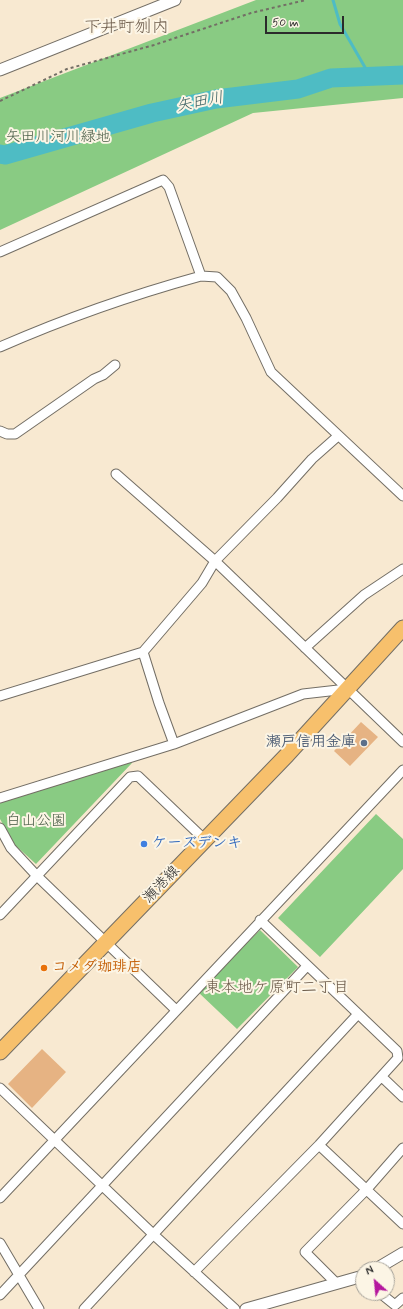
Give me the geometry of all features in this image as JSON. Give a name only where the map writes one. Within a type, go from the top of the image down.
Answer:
[{"type":"highway","name":"瀬港線","points":[[0,1052],[288,755],[403,628]]},
{"type":"street","points":[[0,70],[175,0]]},
{"type":"street","points":[[0,252],[163,180],[169,187],[201,276]]},
{"type":"street","points":[[0,347],[104,305],[201,276],[217,277],[231,291],[246,318],[271,372],[403,496]]},
{"type":"street","points":[[0,432],[15,434],[94,379],[103,375],[115,365]]},
{"type":"street","points":[[0,696],[143,652],[202,583],[215,561],[277,498],[312,459],[338,436]]},
{"type":"street","points":[[116,474],[215,561],[347,690],[403,742]]},
{"type":"street","points":[[305,648],[364,595],[403,569]]},
{"type":"street","points":[[143,652],[174,744]]},
{"type":"street","points":[[0,798],[174,744],[303,694],[347,690]]},
{"type":"street","points":[[0,1198],[260,920],[403,770]]},
{"type":"street","points":[[0,915],[130,777],[138,776],[205,840]]},
{"type":"street","points":[[0,828],[11,848],[37,876],[176,1010]]},
{"type":"street","points":[[194,1272],[319,1145],[398,1058],[397,1051],[260,920]]},
{"type":"street","points":[[0,1295],[307,966]]},
{"type":"street","points":[[84,1309],[358,1014]]},
{"type":"street","points":[[382,1077],[403,1097]]},
{"type":"street","points":[[0,1088],[154,1235],[235,1309]]},
{"type":"street","points":[[319,1145],[403,1224]]},
{"type":"street","points":[[336,1283],[305,1252],[367,1189],[403,1148]]},
{"type":"street","points":[[0,1243],[39,1309]]},
{"type":"street","points":[[390,1261],[403,1253]]},
{"type":"street","points":[[246,1309],[355,1279]]},
{"type":"street","points":[[389,1301],[394,1305],[403,1298]]},
{"type":"path","points":[[0,100],[67,69],[154,46],[251,13],[306,0]]},
{"type":"green space","name":"矢田川河川緑地","points":[[256,0],[403,0],[403,98],[253,113],[0,230],[0,98]]},
{"type":"green space","name":"白山公園","points":[[130,761],[132,763],[36,864],[15,845],[0,819],[0,802]]},
{"type":"green space","points":[[376,814],[403,839],[403,869],[320,957],[278,918]]},
{"type":"green space","points":[[260,930],[298,967],[237,1029],[198,992]]},
{"type":"building","points":[[361,722],[378,737],[350,766],[334,751]]},
{"type":"building","points":[[42,1049],[66,1072],[32,1108],[8,1084]]},
{"type":"waterway","points":[[333,0],[340,24],[370,76]]},
{"type":"waterway","name":"矢田川","points":[[0,154],[5,155],[152,113],[216,99],[298,89],[331,78],[403,75]]},
{"type":"place","name":"瀬戸信用金庫","points":[[364,743]]},
{"type":"place","name":"ケーズデンキ","points":[[144,844]]},
{"type":"place","name":"コメダ珈琲店","points":[[44,968]]},
{"type":"district","name":"下井町刎内","points":[[126,28]]},
{"type":"district","name":"東本地ケ原町二丁目","points":[[277,989]]}]
